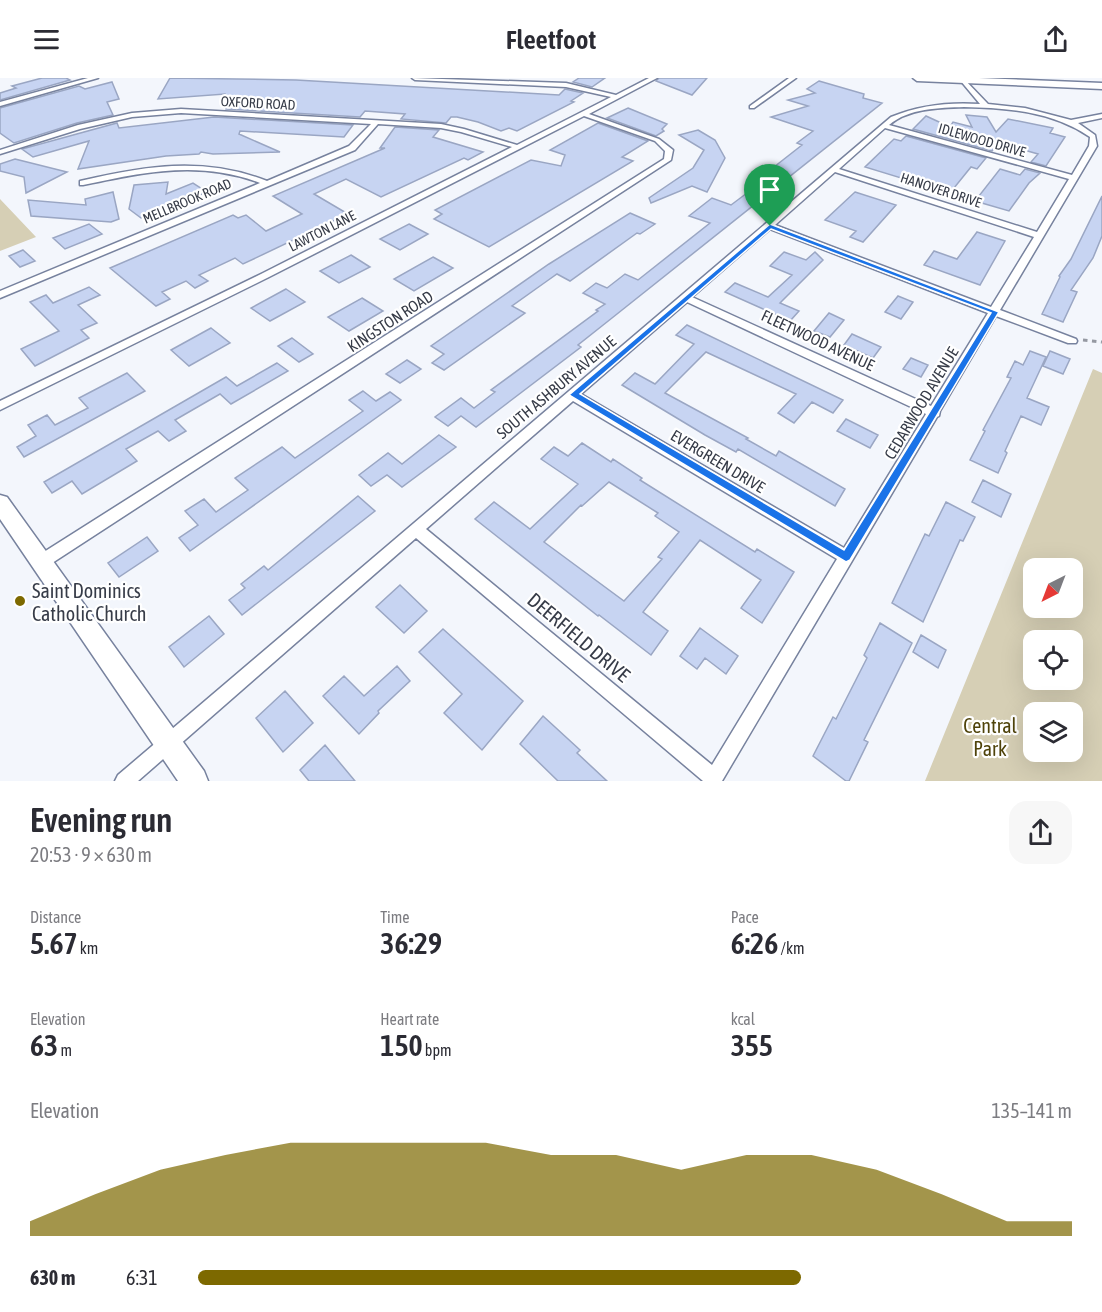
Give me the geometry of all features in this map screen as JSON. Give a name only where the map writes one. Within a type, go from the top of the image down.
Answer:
[{"type":"street","points":[[0,104],[96,78]]},
{"type":"street","points":[[415,78],[566,85],[617,97]]},
{"type":"street","name":"LAWTON LANE","points":[[0,406],[654,78]]},
{"type":"street","points":[[752,107],[793,78]]},
{"type":"street","points":[[917,78],[1102,86]]},
{"type":"street","points":[[963,80],[987,107]]},
{"type":"street","name":"SOUTH ASHBURY AVENUE","points":[[124,781],[901,113],[944,105],[987,107]]},
{"type":"street","name":"CEDARWOOD AVENUE","points":[[713,780],[935,413],[1095,141],[1087,131],[1072,122],[1030,110],[987,107]]},
{"type":"street","name":"OXFORD ROAD","points":[[0,152],[78,128],[132,115],[181,111],[441,126],[518,147]]},
{"type":"street","name":"KINGSTON ROAD","points":[[41,562],[667,160],[669,150],[657,140],[584,114]]},
{"type":"street","points":[[1072,122],[1102,116]]},
{"type":"street","name":"MELLBROOK ROAD","points":[[0,295],[352,148],[377,122]]},
{"type":"street","name":"IDLEWOOD DRIVE","points":[[885,126],[1074,178]]},
{"type":"street","points":[[84,183],[136,171],[186,168],[226,170],[266,183]]},
{"type":"street","name":"HANOVER DRIVE","points":[[835,170],[1040,236]]},
{"type":"street","points":[[770,226],[1072,341]]},
{"type":"street","name":"FLEETWOOD AVENUE","points":[[687,298],[935,413]]},
{"type":"street","name":"EVERGREEN DRIVE","points":[[573,395],[846,557]]},
{"type":"street","points":[[0,503],[194,781]]},
{"type":"street","name":"DEERFIELD DRIVE","points":[[416,529],[713,780]]},
{"type":"path","points":[[1072,341],[1091,339],[1102,342]]},
{"type":"green space","points":[[0,199],[36,237],[0,251]]},
{"type":"green space","name":"Central Park","points":[[1093,369],[1102,373],[1102,781],[925,781]]},
{"type":"building","points":[[42,78],[70,80],[0,100],[0,93],[16,88],[12,86]]},
{"type":"building","points":[[170,78],[296,80],[559,95],[565,89],[583,93],[571,101],[574,102],[517,131],[509,128],[501,131],[457,117],[451,117],[446,123],[401,119],[405,114],[365,111],[360,117],[226,109],[225,94],[158,99]]},
{"type":"building","points":[[579,78],[605,78],[592,87],[573,82]]},
{"type":"building","points":[[659,78],[707,78],[692,95],[656,81]]},
{"type":"building","points":[[819,81],[864,94],[863,98],[882,103],[578,345],[581,347],[476,427],[461,416],[448,426],[435,417],[461,398],[474,408],[495,392],[491,390],[598,311],[596,310],[605,304],[583,293],[596,283],[607,288],[625,274],[638,280],[710,223],[689,216],[712,198],[731,205],[755,187],[751,185],[802,145],[797,143],[813,131],[771,117],[808,106],[788,100],[815,93],[807,89]]},
{"type":"building","points":[[112,82],[119,99],[107,102],[113,115],[77,123],[14,143],[0,133],[0,108],[79,86],[85,89]]},
{"type":"building","points":[[628,108],[667,124],[662,129],[664,131],[656,136],[607,118]]},
{"type":"building","points":[[966,115],[987,117],[996,132],[1008,119],[1053,128],[1050,133],[1065,137],[1046,166],[1031,162],[1038,154],[999,143],[992,151],[913,129],[926,116],[950,127],[953,122],[972,127]]},
{"type":"building","points":[[214,117],[353,125],[344,137],[240,131],[239,134],[280,152],[213,154],[201,152],[78,169],[89,141],[33,157],[22,149],[117,123],[119,128]]},
{"type":"building","points":[[598,123],[648,141],[622,157],[633,161],[489,247],[434,219],[442,214],[435,210],[531,160],[561,166],[565,155],[550,150]]},
{"type":"building","points":[[395,127],[439,130],[433,137],[483,152],[468,160],[464,158],[381,197],[346,179],[314,194],[348,214],[243,264],[235,258],[199,275],[208,281],[195,288],[186,281],[162,292],[170,299],[156,306],[110,268],[233,215],[238,218],[246,215],[266,231],[302,214],[273,196],[385,148],[380,148]]},
{"type":"building","points":[[698,130],[715,140],[725,158],[707,192],[692,186],[651,203],[649,198],[693,168],[704,150],[679,135]]},
{"type":"building","points":[[906,136],[986,158],[977,169],[971,167],[950,193],[865,167],[894,139],[901,141]]},
{"type":"building","points":[[15,159],[67,172],[26,193],[24,177],[0,171],[0,164]]},
{"type":"building","points":[[1000,169],[1020,175],[1025,169],[1040,173],[1029,183],[1009,211],[975,201]]},
{"type":"building","points":[[168,182],[166,194],[193,183],[207,192],[141,218],[129,209],[134,185]]},
{"type":"building","points":[[113,192],[119,219],[111,222],[31,216],[28,200],[86,205],[85,199]]},
{"type":"building","points":[[855,192],[896,205],[863,242],[850,237],[856,231],[825,220]]},
{"type":"building","points":[[1102,196],[1102,236],[1093,258],[1071,290],[1077,292],[1063,322],[1042,314],[1059,276],[1071,259]]},
{"type":"building","points":[[630,213],[655,224],[640,234],[637,233],[570,281],[557,274],[512,306],[525,313],[444,370],[432,363],[444,354],[431,346],[549,264]]},
{"type":"building","points":[[89,224],[102,234],[65,249],[53,238]]},
{"type":"building","points":[[409,224],[428,234],[400,250],[380,239]]},
{"type":"building","points":[[977,232],[1005,241],[980,285],[924,265],[934,251],[957,259]]},
{"type":"building","points":[[23,250],[35,261],[20,267],[9,256]]},
{"type":"building","points":[[784,252],[806,260],[815,252],[823,260],[780,303],[799,311],[790,321],[725,292],[735,283],[768,297],[792,275],[770,266]]},
{"type":"building","points":[[351,255],[370,267],[339,283],[320,271]]},
{"type":"building","points":[[433,257],[453,268],[414,291],[394,279]]},
{"type":"building","points":[[89,287],[100,295],[78,305],[97,323],[81,330],[89,338],[35,366],[21,349],[59,331],[30,302],[46,295],[53,303]]},
{"type":"building","points":[[286,289],[305,302],[270,321],[251,308]]},
{"type":"building","points":[[898,296],[913,302],[901,319],[885,312]]},
{"type":"building","points":[[362,298],[383,311],[349,331],[328,317]]},
{"type":"building","points":[[829,313],[844,320],[830,337],[814,331]]},
{"type":"building","points":[[687,325],[843,400],[833,413],[812,402],[794,423],[778,413],[796,394],[706,352],[665,393],[748,438],[746,439],[776,456],[779,451],[845,489],[835,506],[738,449],[736,452],[705,435],[622,385],[635,373],[655,384],[694,344],[676,335]]},
{"type":"building","points":[[211,328],[230,343],[189,366],[171,350]]},
{"type":"building","points":[[852,334],[881,347],[873,358],[844,345]]},
{"type":"building","points":[[292,338],[313,354],[299,362],[278,346]]},
{"type":"building","points":[[1030,351],[1046,357],[1027,398],[1049,407],[1041,425],[1021,416],[998,473],[970,460],[1011,378],[1007,377],[1015,361],[1023,365]]},
{"type":"building","points":[[1050,351],[1070,359],[1063,374],[1043,366]]},
{"type":"building","points":[[911,358],[928,365],[921,377],[903,369]]},
{"type":"building","points":[[407,360],[421,369],[400,383],[386,374]]},
{"type":"building","points":[[277,363],[288,371],[231,404],[220,394],[175,420],[186,431],[169,441],[158,431],[126,449],[137,461],[82,494],[72,481],[52,493],[44,482],[226,377],[237,386]]},
{"type":"building","points":[[127,373],[145,391],[24,457],[17,447],[36,436],[28,425],[47,415],[55,425],[88,408],[79,398]]},
{"type":"building","points":[[363,391],[376,401],[390,392],[401,400],[190,551],[179,538],[198,525],[185,511],[204,499],[216,512],[248,490],[235,478],[282,447],[295,458],[363,411],[349,400]]},
{"type":"building","points":[[846,419],[878,435],[870,448],[837,431]]},
{"type":"building","points":[[439,435],[456,447],[402,487],[387,475],[371,486],[359,475],[388,453],[402,464]]},
{"type":"building","points":[[582,443],[611,462],[613,459],[642,478],[640,480],[755,552],[757,549],[794,572],[762,623],[741,608],[761,580],[700,540],[643,612],[668,631],[651,655],[475,519],[494,502],[530,529],[578,484],[541,459],[554,447],[568,456]],"holes":[[[609,482],[658,513],[655,516],[679,532],[658,557],[662,559],[624,601],[544,542],[581,505]]]},
{"type":"building","points":[[983,480],[1011,494],[1001,517],[972,502]]},
{"type":"building","points":[[358,496],[375,511],[242,615],[229,600],[245,588],[241,584],[264,566],[268,570]]},
{"type":"building","points":[[946,502],[975,517],[963,541],[960,540],[923,622],[892,603],[925,534],[929,536]]},
{"type":"building","points":[[147,537],[158,551],[119,577],[108,563]]},
{"type":"building","points":[[400,585],[427,611],[404,633],[376,607]]},
{"type":"building","points":[[209,616],[224,634],[184,667],[169,647]]},
{"type":"building","points":[[880,623],[912,643],[864,740],[868,742],[849,781],[846,781],[813,756],[833,717],[836,719],[867,658],[864,655]]},
{"type":"building","points":[[700,628],[738,656],[726,674],[705,658],[697,669],[680,656]]},
{"type":"building","points":[[443,629],[523,701],[482,750],[444,713],[462,694],[419,652]]},
{"type":"building","points":[[921,635],[946,650],[938,668],[913,652]]},
{"type":"building","points":[[397,666],[410,681],[378,711],[379,713],[359,734],[323,696],[344,676],[364,696]]},
{"type":"building","points":[[285,691],[313,723],[283,752],[256,718]]},
{"type":"building","points":[[543,716],[580,750],[577,753],[607,781],[558,781],[520,744]]},
{"type":"building","points":[[325,745],[355,781],[309,781],[300,770]]},
{"type":"place","name":"Saint Dominics Catholic Church","points":[[20,601]]},
{"type":"route","points":[[770,226],[995,312],[846,557],[573,395],[770,226]]}]
